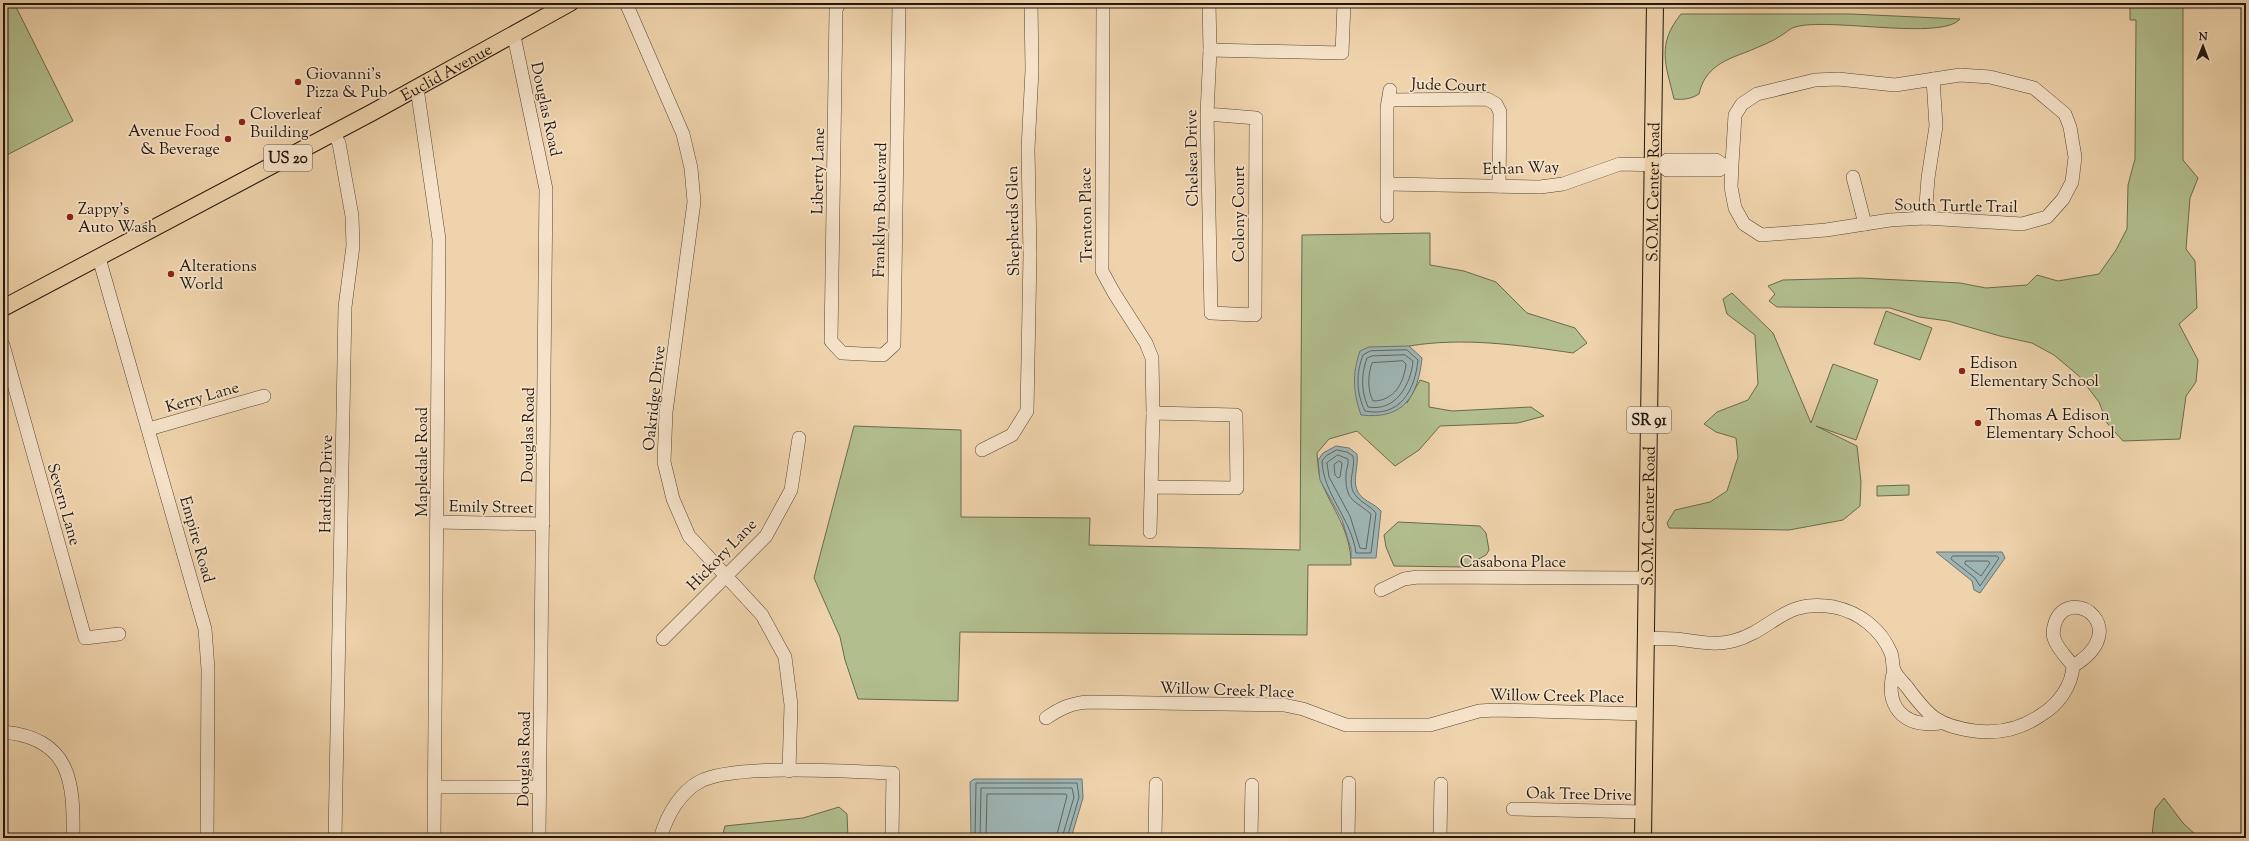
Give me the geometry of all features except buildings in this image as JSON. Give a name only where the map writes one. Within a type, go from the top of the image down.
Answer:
[{"type":"main road","name":"Euclid Avenue","points":[[3,308],[333,134],[514,36],[570,3]]},
{"type":"main road","name":"S.O.M. Center Road","points":[[1643,838],[1647,578],[1657,165],[1655,3]]},
{"type":"street","name":"Oakridge Drive","points":[[626,3],[684,134],[691,168],[694,202],[666,412],[664,462],[673,499],[689,536],[724,576],[762,615],[785,657],[791,705],[789,771]]},
{"type":"street","name":"Liberty Lane","points":[[831,341],[836,10],[839,3]]},
{"type":"street","name":"Franklyn Boulevard","points":[[831,341],[842,353],[883,355],[894,345],[899,3]]},
{"type":"street","name":"Shepherds Glen","points":[[982,450],[1012,435],[1027,411],[1030,255],[1028,149],[1032,70],[1031,3]]},
{"type":"street","name":"Trenton Place","points":[[1103,3],[1102,271],[1114,293],[1146,343],[1152,358],[1153,413],[1150,532]]},
{"type":"street","name":"Chelsea Drive","points":[[1209,3],[1210,50],[1207,114],[1211,313]]},
{"type":"street","points":[[1210,50],[1342,53],[1344,3]]},
{"type":"street","name":"Douglas Road","points":[[514,36],[546,189],[539,838]]},
{"type":"street","name":"South Turtle Trail","points":[[1960,75],[1990,77],[2034,88],[2065,114],[2070,127],[2075,157],[2072,182],[2063,199],[2047,217],[2022,224],[1925,218],[1865,224],[1826,230],[1761,234],[1744,224],[1735,208],[1728,165],[1735,115],[1742,104],[1757,94],[1815,80],[1838,79],[1895,85],[1933,79],[1960,75]]},
{"type":"street","points":[[1925,218],[1928,178],[1936,126],[1933,79]]},
{"type":"street","name":"Mapledale Road","points":[[417,88],[440,239],[434,838]]},
{"type":"street","name":"Jude Court","points":[[1388,184],[1387,108],[1389,95],[1487,99],[1496,104],[1500,112],[1499,186]]},
{"type":"street","name":"Colony Court","points":[[1207,114],[1256,118],[1255,315],[1211,313]]},
{"type":"street","name":"Harding Drive","points":[[333,134],[339,143],[352,216],[353,246],[345,307],[336,838]]},
{"type":"street","name":"Ethan Way","points":[[1388,184],[1540,186],[1563,184],[1620,164],[1657,165],[1667,160],[1716,160],[1728,165]]},
{"type":"street","points":[[1853,177],[1865,224]]},
{"type":"street","points":[[1387,216],[1388,184]]},
{"type":"street","name":"Empire Road","points":[[99,258],[205,629],[208,669],[207,838]]},
{"type":"street","name":"Severn Lane","points":[[3,345],[85,638],[119,634]]},
{"type":"street","name":"Kerry Lane","points":[[149,429],[264,396]]},
{"type":"street","points":[[1152,487],[1237,488],[1236,415],[1153,413]]},
{"type":"street","name":"Hickory Lane","points":[[663,639],[724,576],[766,536],[791,490],[799,438]]},
{"type":"street","name":"Emily Street","points":[[437,522],[543,524]]},
{"type":"street","name":"Casabona Place","points":[[1381,590],[1404,579],[1418,577],[1647,578]]},
{"type":"street","points":[[1646,638],[1676,639],[1707,644],[1732,641],[1756,632],[1784,612],[1804,607],[1824,606],[1850,612],[1872,626],[1889,650],[1894,670],[1916,700],[1940,723]]},
{"type":"street","points":[[1894,670],[1890,690],[1893,703],[1900,714],[1906,718],[1918,723],[1940,723],[1969,730],[1988,732],[2006,731],[2024,726],[2045,713],[2061,697],[2071,680],[2073,666]]},
{"type":"street","name":"Willow Creek Place","points":[[1046,718],[1064,706],[1074,703],[1089,702],[1284,705],[1303,709],[1346,725],[1430,725],[1479,711],[1495,710],[1645,714]]},
{"type":"street","points":[[3,732],[34,738],[48,747],[60,760],[68,772],[72,787],[73,838]]},
{"type":"street","points":[[660,838],[667,817],[682,795],[699,782],[716,775],[731,773],[789,771],[893,773],[892,838]]},
{"type":"street","points":[[1348,838],[1350,783]]},
{"type":"street","points":[[1155,838],[1156,784]]},
{"type":"street","points":[[1440,838],[1441,784]]},
{"type":"street","points":[[1251,838],[1252,785]]},
{"type":"street","points":[[435,786],[539,787]]},
{"type":"street","name":"Oak Tree Drive","points":[[1513,809],[1644,812]]},
{"type":"green space","points":[[3,3],[14,3],[73,121],[3,157]]},
{"type":"green space","points":[[2130,3],[2183,3],[2183,160],[2198,178],[2190,198],[2186,249],[2195,261],[2197,308],[2179,324],[2198,360],[2196,382],[2186,396],[2180,439],[2123,441],[2107,423],[2099,402],[2079,376],[2054,355],[2032,343],[2000,336],[1948,321],[1919,317],[1890,308],[1777,307],[1769,301],[1775,294],[1768,286],[1783,280],[1860,278],[1960,283],[1986,288],[2027,285],[2037,275],[2058,281],[2099,274],[2116,250],[2127,229],[2128,185],[2135,159],[2136,20],[2130,20]]},
{"type":"green space","points":[[1681,14],[1851,14],[1960,19],[1949,25],[1931,28],[1909,29],[1811,25],[1791,28],[1770,42],[1724,61],[1717,66],[1706,77],[1699,94],[1696,96],[1684,99],[1674,99],[1668,76],[1665,55],[1668,36],[1673,25]]},
{"type":"green space","points":[[1430,233],[1430,265],[1464,271],[1496,282],[1527,313],[1575,328],[1587,343],[1573,353],[1532,347],[1471,342],[1430,343],[1409,346],[1407,403],[1420,380],[1429,383],[1429,407],[1452,411],[1531,407],[1544,416],[1518,423],[1440,426],[1419,450],[1395,466],[1357,431],[1329,439],[1317,453],[1319,475],[1345,531],[1348,541],[1351,565],[1308,565],[1307,635],[960,632],[958,701],[858,699],[845,660],[840,637],[814,578],[854,426],[961,430],[961,517],[1090,518],[1089,545],[1300,550],[1302,235]]},
{"type":"green space","points":[[1732,293],[1773,333],[1811,423],[1833,364],[1878,380],[1856,440],[1816,426],[1857,446],[1861,482],[1860,506],[1843,520],[1789,530],[1669,528],[1667,523],[1675,510],[1710,502],[1727,491],[1738,457],[1736,438],[1716,432],[1704,424],[1717,412],[1748,400],[1758,384],[1755,335],[1727,314],[1723,299]]},
{"type":"green space","points":[[1886,311],[1932,328],[1920,360],[1874,344]]},
{"type":"green space","points":[[1909,485],[1909,495],[1877,496],[1877,486]]},
{"type":"green space","points":[[1398,522],[1480,526],[1486,533],[1489,550],[1486,555],[1464,567],[1394,566],[1386,547],[1384,535]]},
{"type":"green space","points":[[2164,798],[2183,823],[2199,838],[2149,838],[2152,835],[2155,809]]},
{"type":"green space","points":[[839,807],[847,814],[848,838],[722,838],[725,826],[803,818]]},
{"type":"water","points":[[1409,346],[1422,358],[1417,384],[1406,403],[1388,414],[1376,416],[1361,415],[1356,399],[1354,383],[1357,359],[1360,351],[1369,347]]},
{"type":"water","points":[[1336,446],[1349,448],[1357,454],[1356,488],[1363,498],[1381,511],[1376,558],[1351,558],[1351,549],[1342,520],[1320,480],[1318,460],[1323,453]]},
{"type":"water","points":[[1936,552],[2002,552],[2005,558],[1980,593],[1974,590],[1972,581]]},
{"type":"water","points":[[974,779],[1082,779],[1083,798],[1071,838],[971,838],[970,782]]},
{"type":"place","name":"Giovanni's Pizza & Pub","points":[[298,82]]},
{"type":"place","name":"Cloverleaf Building","points":[[242,122]]},
{"type":"place","name":"Avenue Food & Beverage","points":[[228,139]]},
{"type":"place","name":"Zappy's Auto Wash","points":[[70,217]]},
{"type":"place","name":"Alterations World","points":[[171,274]]},
{"type":"place","name":"Edison Elementary School","points":[[1962,371]]},
{"type":"place","name":"Thomas A Edison Elementary School","points":[[1978,423]]}]
